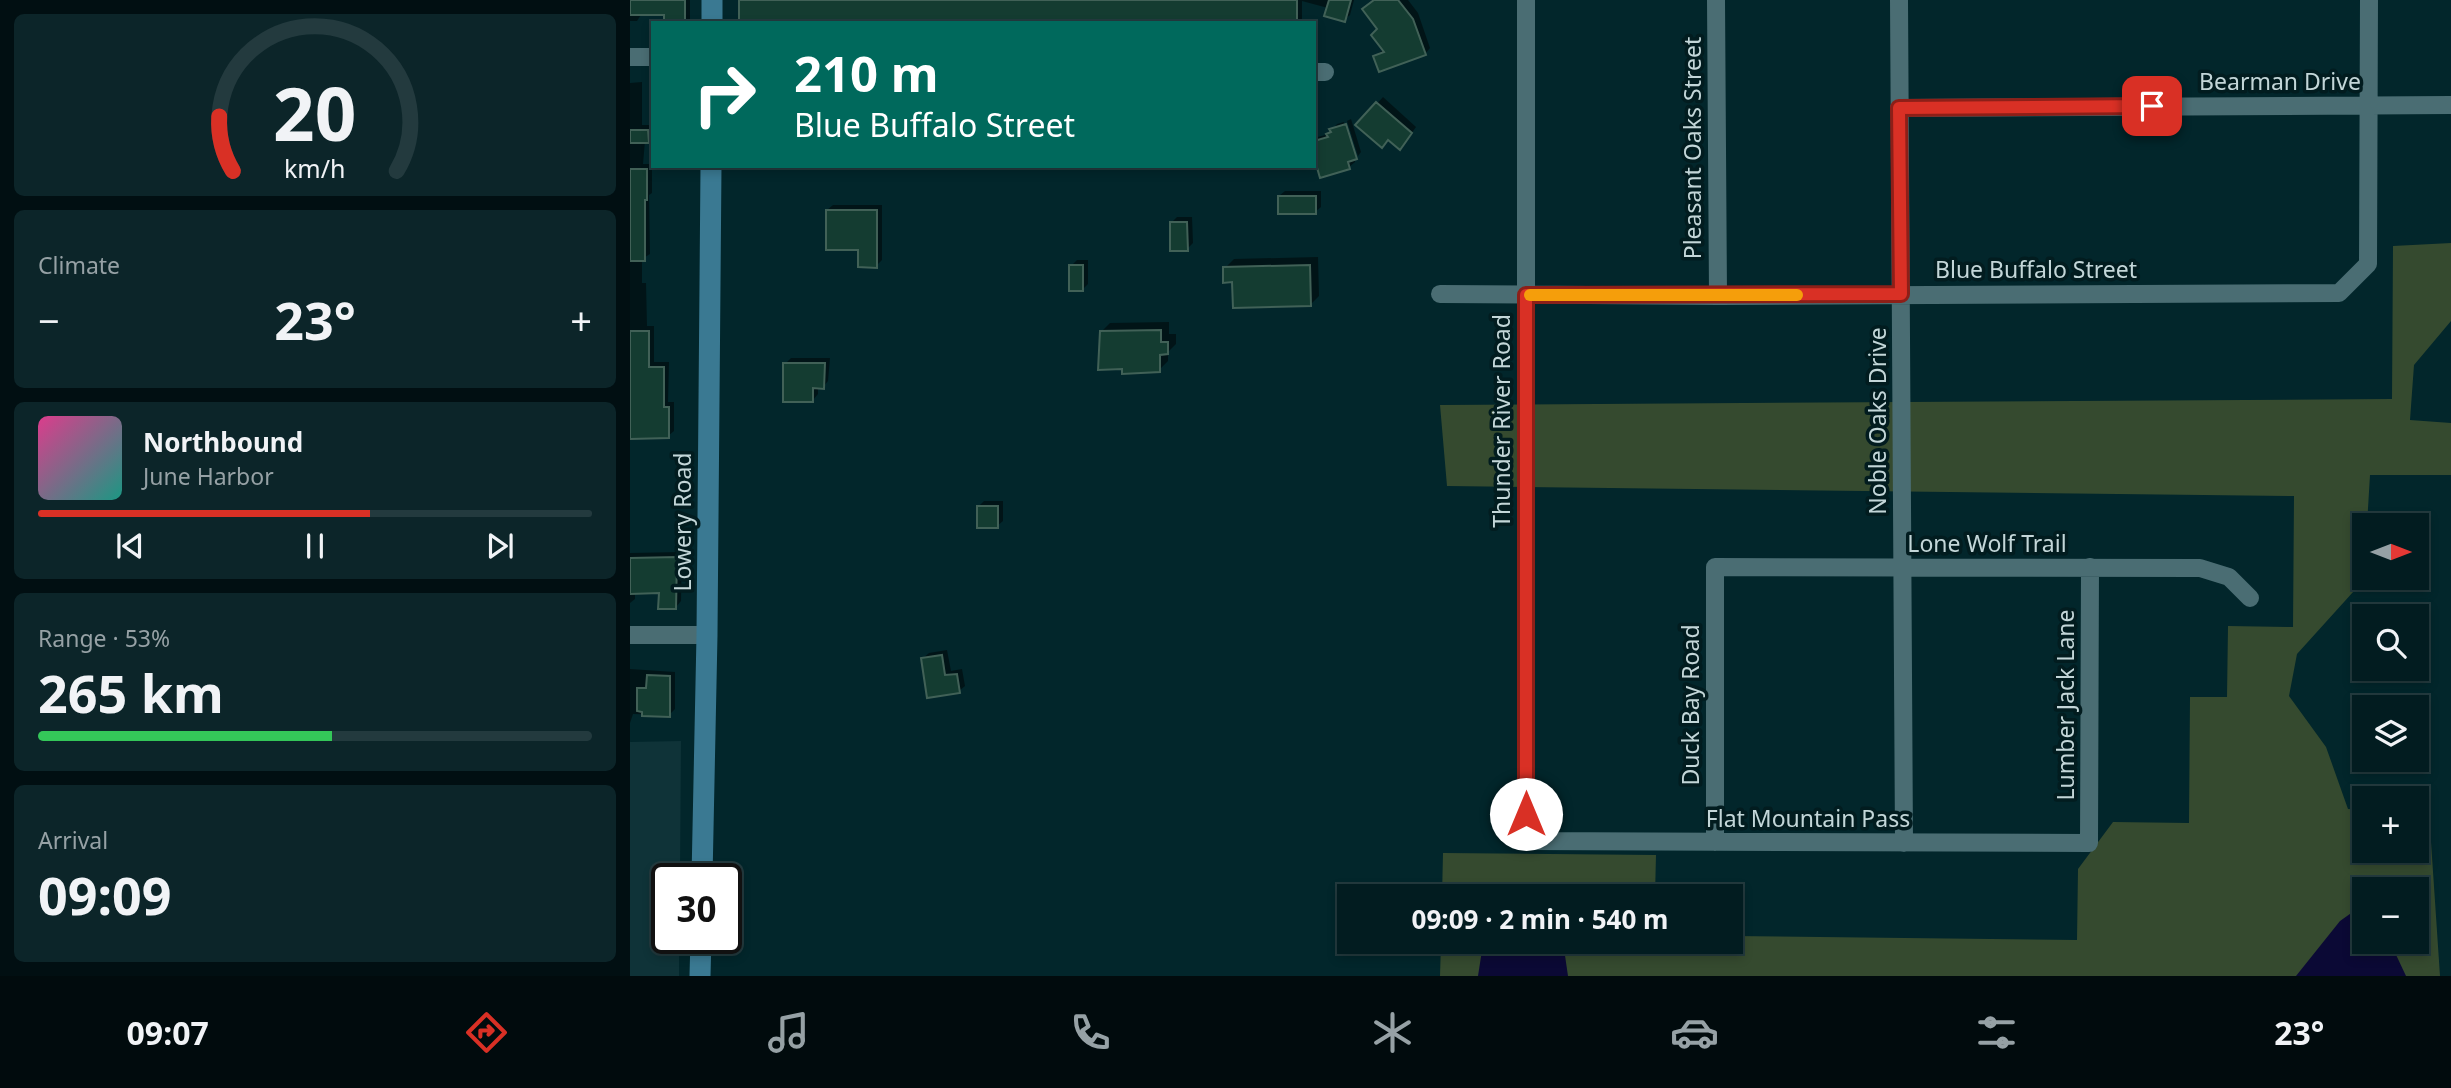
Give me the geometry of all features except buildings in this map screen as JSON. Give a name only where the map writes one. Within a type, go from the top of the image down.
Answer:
[{"type":"street","points":[[712,0],[712,21]]},
{"type":"street","name":"Thunder River Road","points":[[1525,0],[1526,841]]},
{"type":"street","name":"Pleasant Oaks Street","points":[[1716,0],[1718,296]]},
{"type":"street","name":"Noble Oaks Drive","points":[[1899,0],[1904,843]]},
{"type":"street","points":[[2369,0],[2369,104]]},
{"type":"street","points":[[630,57],[651,57]]},
{"type":"street","name":"Blue Buffalo Street","points":[[1440,294],[1718,296],[2339,293],[2368,264],[2369,104]]},
{"type":"street","name":"Bearman Drive","points":[[1899,108],[2451,105]]},
{"type":"street","name":"Lowery Road","points":[[702,863],[711,168]]},
{"type":"street","name":"Lone Wolf Trail","points":[[1715,567],[2200,568],[2229,577],[2250,598]]},
{"type":"street","name":"Duck Bay Road","points":[[1715,567],[1715,842]]},
{"type":"street","name":"Lumber Jack Lane","points":[[2089,843],[2090,567]]},
{"type":"street","points":[[630,635],[707,635]]},
{"type":"street","name":"Flat Mountain Pass","points":[[1526,841],[2089,843]]},
{"type":"street","points":[[700,976],[701,954]]},
{"type":"shaded area","points":[[2451,243],[2451,321],[2414,365],[2410,420],[2451,423],[2451,475],[2370,475],[2368,513],[2352,513],[2352,590],[2355,590],[2297,654],[2289,696],[2326,747],[2348,809],[2352,809],[2352,863],[2429,863],[2429,812],[2440,976],[1440,976],[1441,954],[1743,954],[1743,936],[2077,940],[2078,869],[2113,822],[2189,823],[2190,697],[2227,697],[2228,626],[2293,627],[2294,496],[1447,486],[1440,405],[2392,399],[2393,246]]},
{"type":"shaded area","points":[[681,741],[680,863],[651,863],[651,954],[679,954],[679,976],[630,976],[630,742]]},
{"type":"shaded area","points":[[1443,853],[1656,855],[1655,884],[1442,884]]},
{"type":"shaded area","points":[[2352,912],[2352,954],[2396,954],[2406,976],[2296,976],[2340,921]]},
{"type":"shaded area","points":[[1481,954],[1565,954],[1568,976],[1478,976]]},
{"type":"slow traffic","points":[[1530,295],[1797,295]]},
{"type":"route","points":[[1526,814],[1526,295],[1901,294],[1899,108],[2152,106]]}]
